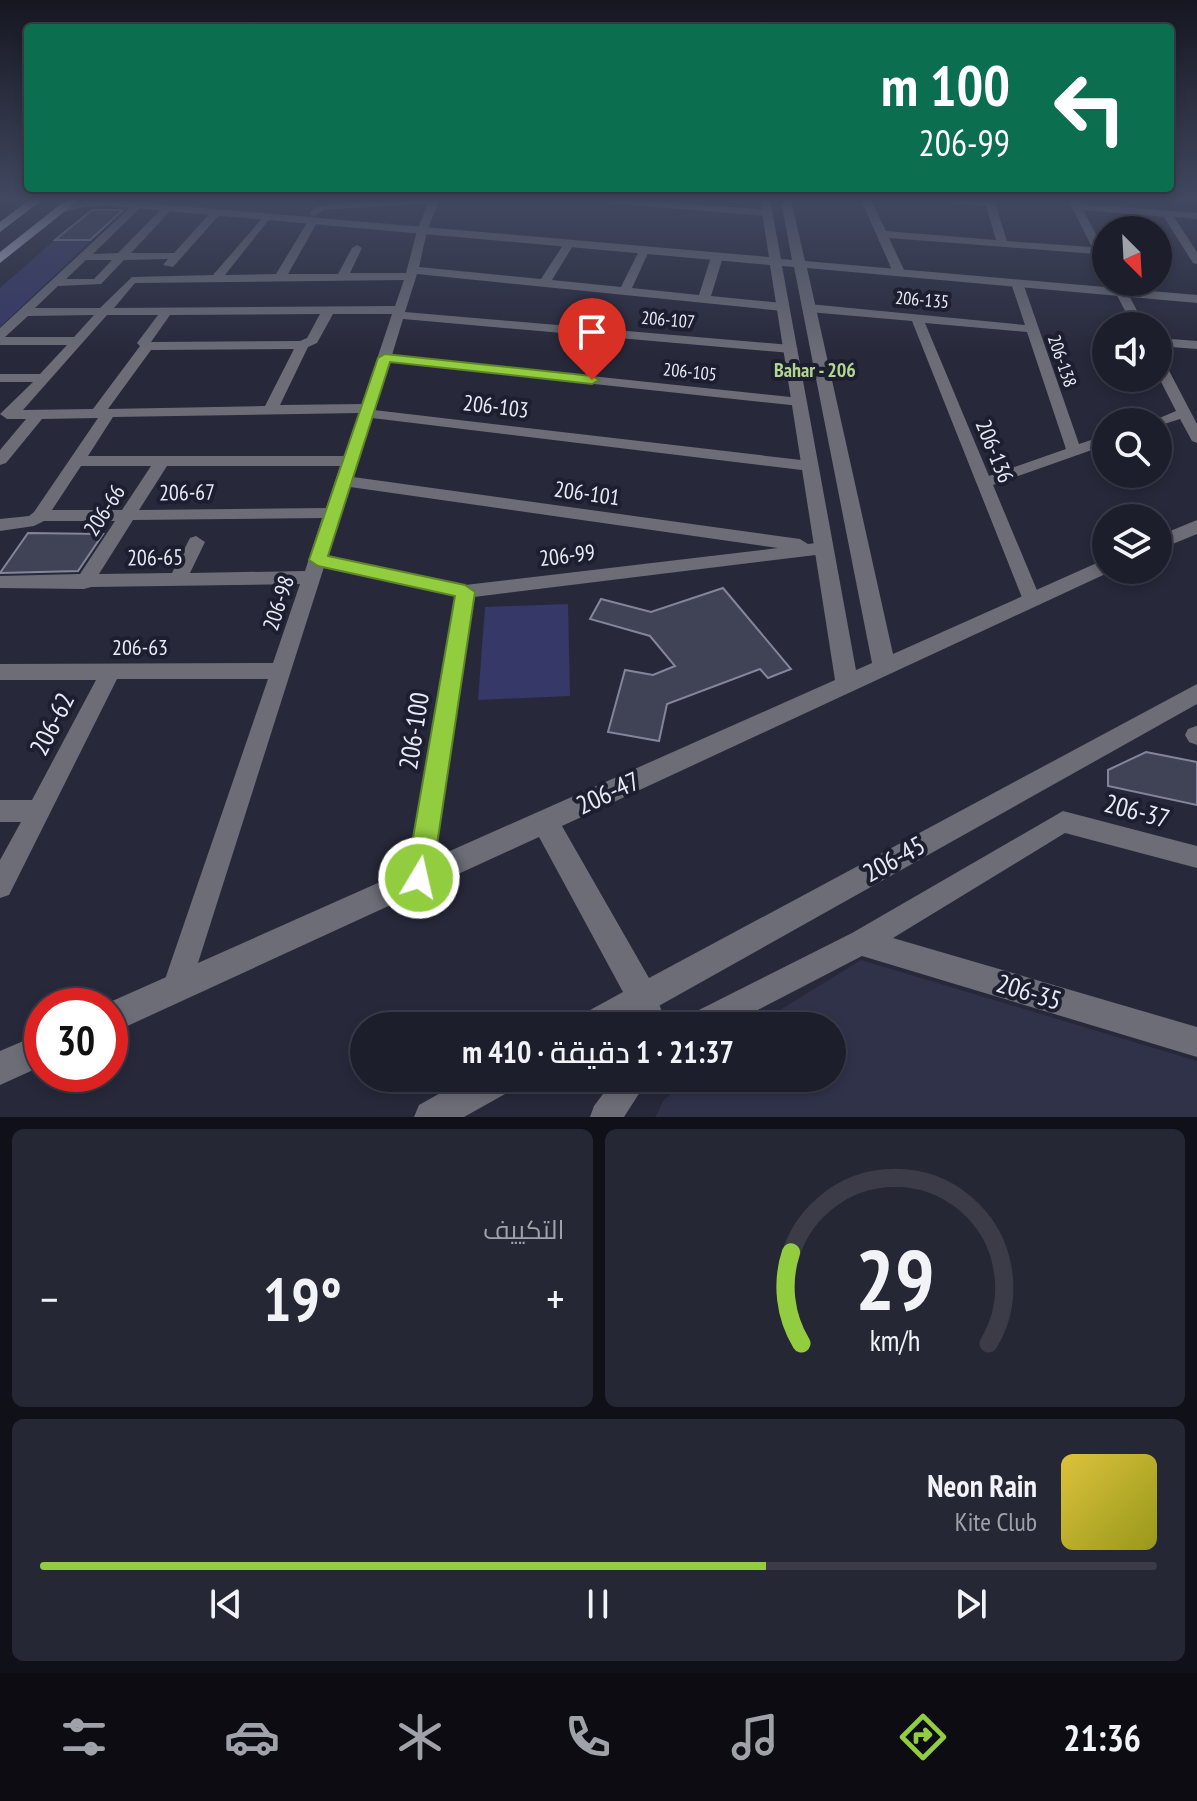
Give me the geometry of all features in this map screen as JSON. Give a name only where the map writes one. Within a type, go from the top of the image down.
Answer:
[{"type":"street","points":[[0,338],[88,252]]},
{"type":"street","points":[[56,283],[97,282],[127,252]]},
{"type":"street","points":[[157,279],[181,252]]},
{"type":"street","points":[[216,279],[238,252]]},
{"type":"street","points":[[280,278],[294,252]]},
{"type":"street","points":[[342,277],[355,252]]},
{"type":"street","name":"206-98","points":[[176,988],[417,252]]},
{"type":"street","points":[[545,283],[564,252]]},
{"type":"street","points":[[625,291],[643,252]]},
{"type":"street","points":[[658,252],[775,258]]},
{"type":"street","points":[[708,252],[775,258],[799,264],[1017,283],[1092,286]]},
{"type":"street","points":[[774,252],[847,683]]},
{"type":"street","points":[[797,252],[884,666]]},
{"type":"street","points":[[890,252],[899,272]]},
{"type":"street","points":[[83,257],[177,256]]},
{"type":"street","points":[[704,299],[717,257]]},
{"type":"street","points":[[6,415],[44,378],[100,312],[132,280],[412,273],[783,307]]},
{"type":"street","name":"206-138","points":[[1017,283],[1074,451]]},
{"type":"street","points":[[1172,295],[1197,299]]},
{"type":"street","name":"206-135","points":[[809,308],[1032,329]]},
{"type":"street","points":[[147,346],[303,345],[312,340],[328,311]]},
{"type":"street","name":"206-107","points":[[24,312],[400,312],[791,349]]},
{"type":"street","points":[[147,346],[144,343],[166,312]]},
{"type":"street","name":"206-136","points":[[917,318],[1032,600]]},
{"type":"street","points":[[0,338],[76,341]]},
{"type":"street","points":[[1172,343],[1197,345]]},
{"type":"street","points":[[270,410],[303,345]]},
{"type":"street","points":[[33,520],[76,461],[147,346]]},
{"type":"street","name":"206-105","points":[[385,358],[800,402]]},
{"type":"street","points":[[0,378],[44,378]]},
{"type":"street","points":[[1172,390],[1197,438]]},
{"type":"street","name":"206-103","points":[[6,415],[367,410],[810,466]]},
{"type":"street","points":[[1172,417],[1184,413]]},
{"type":"street","points":[[0,460],[37,415]]},
{"type":"street","points":[[984,483],[1092,445]]},
{"type":"street","points":[[76,461],[350,461]]},
{"type":"street","name":"206-66","points":[[84,583],[162,461]]},
{"type":"street","name":"206-101","points":[[344,481],[824,548]]},
{"type":"street","name":"206-67","points":[[0,525],[127,515],[333,513]]},
{"type":"street","points":[[1172,538],[1197,526]]},
{"type":"street","points":[[177,581],[196,542]]},
{"type":"street","name":"206-99","points":[[315,568],[465,592],[824,548]]},
{"type":"street","name":"206-65","points":[[0,582],[177,581],[315,568]]},
{"type":"street","name":"206-47","points":[[128,1010],[1092,573]]},
{"type":"street","name":"206-100","points":[[419,878],[465,592]]},
{"type":"street","name":"206-63","points":[[0,672],[281,671]]},
{"type":"street","name":"206-62","points":[[0,886],[110,672]]},
{"type":"street","name":"206-45","points":[[617,1012],[1197,693]]},
{"type":"street","points":[[0,811],[39,811]]},
{"type":"street","points":[[545,822],[643,997],[648,1012]]},
{"type":"street","name":"206-37","points":[[861,942],[1063,822],[1197,857]]},
{"type":"street","points":[[724,1012],[861,942]]},
{"type":"street","name":"206-35","points":[[861,942],[1197,1042]]},
{"type":"street","points":[[0,1068],[24,1057]]},
{"type":"street","points":[[431,1117],[475,1092]]},
{"type":"street","points":[[605,1117],[624,1092]]},
{"type":"shaded area","points":[[41,252],[79,252],[0,327],[0,288]]},
{"type":"shaded area","points":[[568,604],[570,696],[478,700],[485,607]]},
{"type":"shaded area","points":[[861,960],[1197,1061],[1197,1117],[655,1117],[664,1100],[673,1092],[846,1092],[846,1012],[777,1012]]},
{"type":"building","points":[[28,533],[103,534],[78,571],[0,573]]},
{"type":"building","points":[[723,588],[791,669],[768,678],[760,669],[667,704],[659,741],[608,732],[625,670],[653,675],[675,666],[650,636],[590,619],[601,599],[651,612]]},
{"type":"building","points":[[1146,752],[1197,762],[1197,805],[1108,786],[1108,770]]},
{"type":"district","name":"Bahar - 206","points":[[815,370]]},
{"type":"route","points":[[419,878],[465,592],[318,560],[385,358],[592,380]]}]
